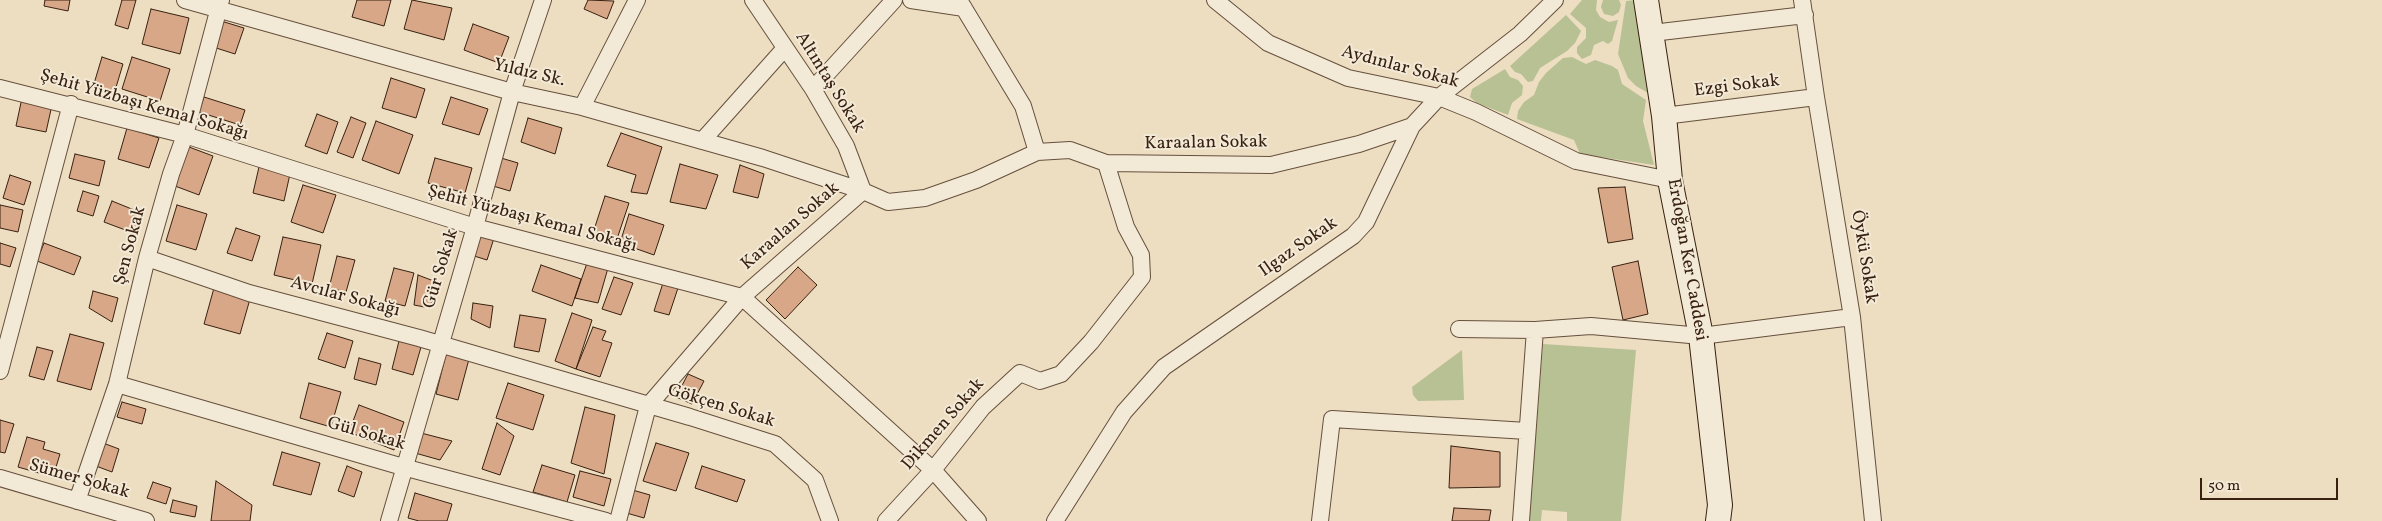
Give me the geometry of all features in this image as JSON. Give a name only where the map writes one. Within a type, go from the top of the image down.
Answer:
[{"type":"main road","name":"Erdoğan Ker Caddesi","points":[[1646,0],[1664,116],[1670,180],[1700,336],[1720,505],[1718,521]]},
{"type":"street","name":"Yıldız Sk.","points":[[185,0],[220,5],[512,92],[582,107],[702,141],[863,191]]},
{"type":"street","name":"Gür Sokak","points":[[389,521],[403,467],[475,227],[512,92],[544,0]]},
{"type":"street","points":[[582,107],[637,0]]},
{"type":"street","name":"Altıntaş Sokak","points":[[753,0],[813,90],[846,146],[863,191]]},
{"type":"street","points":[[813,90],[894,0]]},
{"type":"street","points":[[911,0],[962,4],[1023,106],[1037,152]]},
{"type":"street","name":"Aydınlar Sokak","points":[[1215,0],[1268,43],[1348,78],[1439,97],[1476,112],[1576,161],[1670,180]]},
{"type":"street","name":"Ilgaz Sokak","points":[[1055,521],[1124,412],[1164,367],[1353,236],[1366,222],[1412,126],[1439,97],[1520,34],[1555,0]]},
{"type":"street","name":"Şen Sokak","points":[[77,501],[117,384],[147,258],[171,174],[185,135],[220,5]]},
{"type":"street","points":[[1652,33],[1803,8]]},
{"type":"street","name":"Öykü Sokak","points":[[1803,8],[1852,317],[1873,521]]},
{"type":"street","points":[[702,141],[785,48]]},
{"type":"street","name":"Şehit Yüzbaşı Kemal Sokağı","points":[[0,88],[71,104],[185,135],[475,227],[742,297],[933,470],[978,521]]},
{"type":"street","name":"Ezgi Sokak","points":[[1664,116],[1816,97]]},
{"type":"street","points":[[0,371],[71,104]]},
{"type":"street","name":"Karaalan Sokak","points":[[618,521],[648,406],[742,297],[863,191],[888,202],[925,198],[976,180],[1037,152],[1070,150],[1106,163],[1271,165],[1359,144],[1412,126]]},
{"type":"street","name":"Dikmen Sokak","points":[[886,521],[933,470],[983,407],[1020,373],[1040,381],[1061,374],[1091,342],[1142,277],[1141,255],[1126,226],[1106,163]]},
{"type":"street","name":"Avcılar Sokağı","points":[[147,258],[249,293],[440,344],[648,406]]},
{"type":"street","points":[[1459,329],[1534,330],[1591,326],[1700,336],[1852,317]]},
{"type":"street","points":[[1521,521],[1534,330]]},
{"type":"street","name":"Gül Sokak","points":[[117,384],[403,467],[606,521]]},
{"type":"street","name":"Gökçen Sokak","points":[[648,406],[775,444],[815,480],[830,521]]},
{"type":"street","points":[[1320,521],[1332,420],[1527,431]]},
{"type":"street","name":"Sümer Sokak","points":[[0,478],[146,521]]},
{"type":"green space","points":[[1582,0],[1597,0],[1596,10],[1600,17],[1609,22],[1618,20],[1612,41],[1608,44],[1603,41],[1594,45],[1591,55],[1582,59],[1577,53],[1577,47],[1586,38],[1586,28],[1570,14]]},
{"type":"green space","points":[[1603,0],[1619,0],[1621,5],[1619,12],[1613,16],[1604,14],[1601,7]]},
{"type":"green space","points":[[1636,0],[1650,94],[1636,86],[1628,78],[1618,54],[1626,1]]},
{"type":"green space","points":[[1566,15],[1581,31],[1575,43],[1567,51],[1540,68],[1533,81],[1528,82],[1510,66]]},
{"type":"green space","points":[[1572,57],[1586,64],[1595,60],[1612,66],[1618,70],[1622,84],[1646,100],[1643,121],[1654,165],[1580,154],[1574,140],[1517,119],[1518,111],[1524,102],[1534,95],[1539,82],[1546,73],[1563,58]]},
{"type":"green space","points":[[1505,69],[1510,77],[1518,80],[1523,86],[1522,95],[1512,103],[1508,115],[1477,103],[1470,97],[1472,89]]},
{"type":"green space","points":[[1543,344],[1636,350],[1621,521],[1567,521],[1567,512],[1542,510],[1541,521],[1529,521]]},
{"type":"green space","points":[[1462,350],[1464,400],[1418,401],[1413,395],[1412,387]]},
{"type":"building","points":[[45,0],[70,0],[68,11],[44,6]]},
{"type":"building","points":[[122,0],[136,0],[128,29],[115,25]]},
{"type":"building","points":[[357,0],[391,0],[384,26],[352,17]]},
{"type":"building","points":[[412,0],[452,8],[444,40],[404,29]]},
{"type":"building","points":[[588,0],[614,1],[607,19],[584,9]]},
{"type":"building","points":[[151,9],[189,18],[180,54],[142,44]]},
{"type":"building","points":[[221,21],[244,28],[235,54],[213,47]]},
{"type":"building","points":[[473,24],[509,37],[499,63],[464,50]]},
{"type":"building","points":[[102,57],[123,64],[114,94],[93,87]]},
{"type":"building","points":[[132,57],[170,69],[160,101],[122,89]]},
{"type":"building","points":[[391,78],[425,89],[416,118],[382,108]]},
{"type":"building","points":[[204,97],[245,110],[240,125],[199,112]]},
{"type":"building","points":[[451,97],[488,109],[479,135],[442,124]]},
{"type":"building","points":[[22,98],[52,105],[46,132],[16,126]]},
{"type":"building","points":[[317,114],[338,122],[327,154],[305,146]]},
{"type":"building","points":[[351,117],[366,123],[353,158],[337,152]]},
{"type":"building","points":[[528,118],[562,128],[555,154],[521,142]]},
{"type":"building","points":[[376,121],[413,135],[399,174],[362,160]]},
{"type":"building","points":[[127,128],[159,138],[149,168],[118,159]]},
{"type":"building","points":[[621,133],[662,147],[647,194],[631,192],[636,175],[607,166]]},
{"type":"building","points":[[189,147],[213,156],[199,195],[175,186]]},
{"type":"building","points":[[75,154],[105,161],[99,186],[69,178]]},
{"type":"building","points":[[435,158],[472,168],[465,193],[428,183]]},
{"type":"building","points":[[501,158],[518,163],[510,191],[493,186]]},
{"type":"building","points":[[680,164],[718,175],[706,209],[670,202]]},
{"type":"building","points":[[740,165],[764,174],[758,198],[733,192]]},
{"type":"building","points":[[259,167],[290,174],[284,201],[253,193]]},
{"type":"building","points":[[10,175],[31,182],[24,205],[3,198]]},
{"type":"building","points":[[303,185],[336,195],[323,233],[291,222]]},
{"type":"building","points":[[1625,187],[1633,239],[1608,243],[1598,188]]},
{"type":"building","points":[[83,191],[99,196],[93,216],[77,211]]},
{"type":"building","points":[[605,196],[629,203],[615,245],[591,239]]},
{"type":"building","points":[[112,201],[144,214],[136,234],[104,222]]},
{"type":"building","points":[[0,205],[23,210],[18,232],[0,228]]},
{"type":"building","points":[[177,205],[207,214],[196,250],[166,241]]},
{"type":"building","points":[[629,214],[664,225],[654,255],[620,243]]},
{"type":"building","points":[[236,228],[260,236],[252,261],[227,253]]},
{"type":"building","points":[[479,230],[495,235],[487,260],[471,255]]},
{"type":"building","points":[[283,237],[321,245],[312,284],[274,275]]},
{"type":"building","points":[[0,243],[16,248],[10,267],[0,264]]},
{"type":"building","points":[[44,243],[81,257],[74,275],[37,261]]},
{"type":"building","points":[[337,256],[355,260],[346,292],[329,288]]},
{"type":"building","points":[[1638,261],[1648,314],[1623,320],[1612,267]]},
{"type":"building","points":[[587,263],[608,268],[598,303],[575,298]]},
{"type":"building","points":[[541,265],[581,279],[572,306],[532,291]]},
{"type":"building","points":[[798,267],[817,285],[785,319],[766,300]]},
{"type":"building","points":[[394,268],[414,273],[405,306],[385,301]]},
{"type":"building","points":[[418,275],[439,283],[430,308],[414,305]]},
{"type":"building","points":[[614,277],[633,283],[621,315],[602,309]]},
{"type":"building","points":[[663,283],[678,288],[669,315],[654,311]]},
{"type":"building","points":[[214,288],[250,299],[240,334],[204,324]]},
{"type":"building","points":[[93,291],[118,298],[112,322],[89,308]]},
{"type":"building","points":[[473,303],[493,306],[490,328],[471,319]]},
{"type":"building","points":[[572,313],[592,320],[576,369],[555,361]]},
{"type":"building","points":[[520,315],[546,319],[539,352],[514,347]]},
{"type":"building","points":[[593,327],[606,331],[602,340],[612,343],[600,377],[576,369]]},
{"type":"building","points":[[327,333],[353,341],[345,368],[318,359]]},
{"type":"building","points":[[70,334],[104,343],[91,390],[57,381]]},
{"type":"building","points":[[399,341],[421,347],[413,375],[392,369]]},
{"type":"building","points":[[37,347],[53,351],[44,380],[29,376]]},
{"type":"building","points":[[446,354],[469,359],[458,400],[436,394]]},
{"type":"building","points":[[359,358],[381,364],[376,385],[354,379]]},
{"type":"building","points":[[688,374],[704,381],[692,404],[676,397]]},
{"type":"building","points":[[309,383],[341,392],[331,427],[300,418]]},
{"type":"building","points":[[508,383],[544,395],[533,430],[496,418]]},
{"type":"building","points":[[122,402],[146,409],[142,424],[117,417]]},
{"type":"building","points":[[359,405],[404,422],[394,450],[349,432]]},
{"type":"building","points":[[585,407],[615,415],[604,474],[571,463]]},
{"type":"building","points":[[0,420],[14,424],[5,453],[0,452]]},
{"type":"building","points":[[497,423],[514,436],[500,475],[482,469]]},
{"type":"building","points":[[421,433],[452,441],[440,460],[415,453]]},
{"type":"building","points":[[27,437],[45,442],[43,449],[60,454],[53,477],[18,467]]},
{"type":"building","points":[[103,443],[119,449],[112,472],[96,466]]},
{"type":"building","points":[[656,443],[689,453],[676,491],[643,481]]},
{"type":"building","points":[[1451,446],[1500,452],[1500,487],[1449,488]]},
{"type":"building","points":[[282,452],[320,463],[311,495],[273,485]]},
{"type":"building","points":[[542,465],[575,475],[567,502],[533,492]]},
{"type":"building","points":[[347,466],[362,472],[354,497],[338,491]]},
{"type":"building","points":[[702,466],[745,480],[737,502],[695,488]]},
{"type":"building","points":[[580,471],[611,479],[604,506],[573,497]]},
{"type":"building","points":[[216,481],[252,505],[250,521],[211,521]]},
{"type":"building","points":[[153,482],[171,488],[166,504],[147,498]]},
{"type":"building","points":[[629,489],[650,495],[644,518],[623,512]]},
{"type":"building","points":[[415,493],[452,504],[447,521],[419,521],[408,518]]},
{"type":"building","points":[[173,500],[197,506],[195,517],[170,512]]},
{"type":"building","points":[[1454,508],[1491,510],[1489,521],[1452,521]]}]
